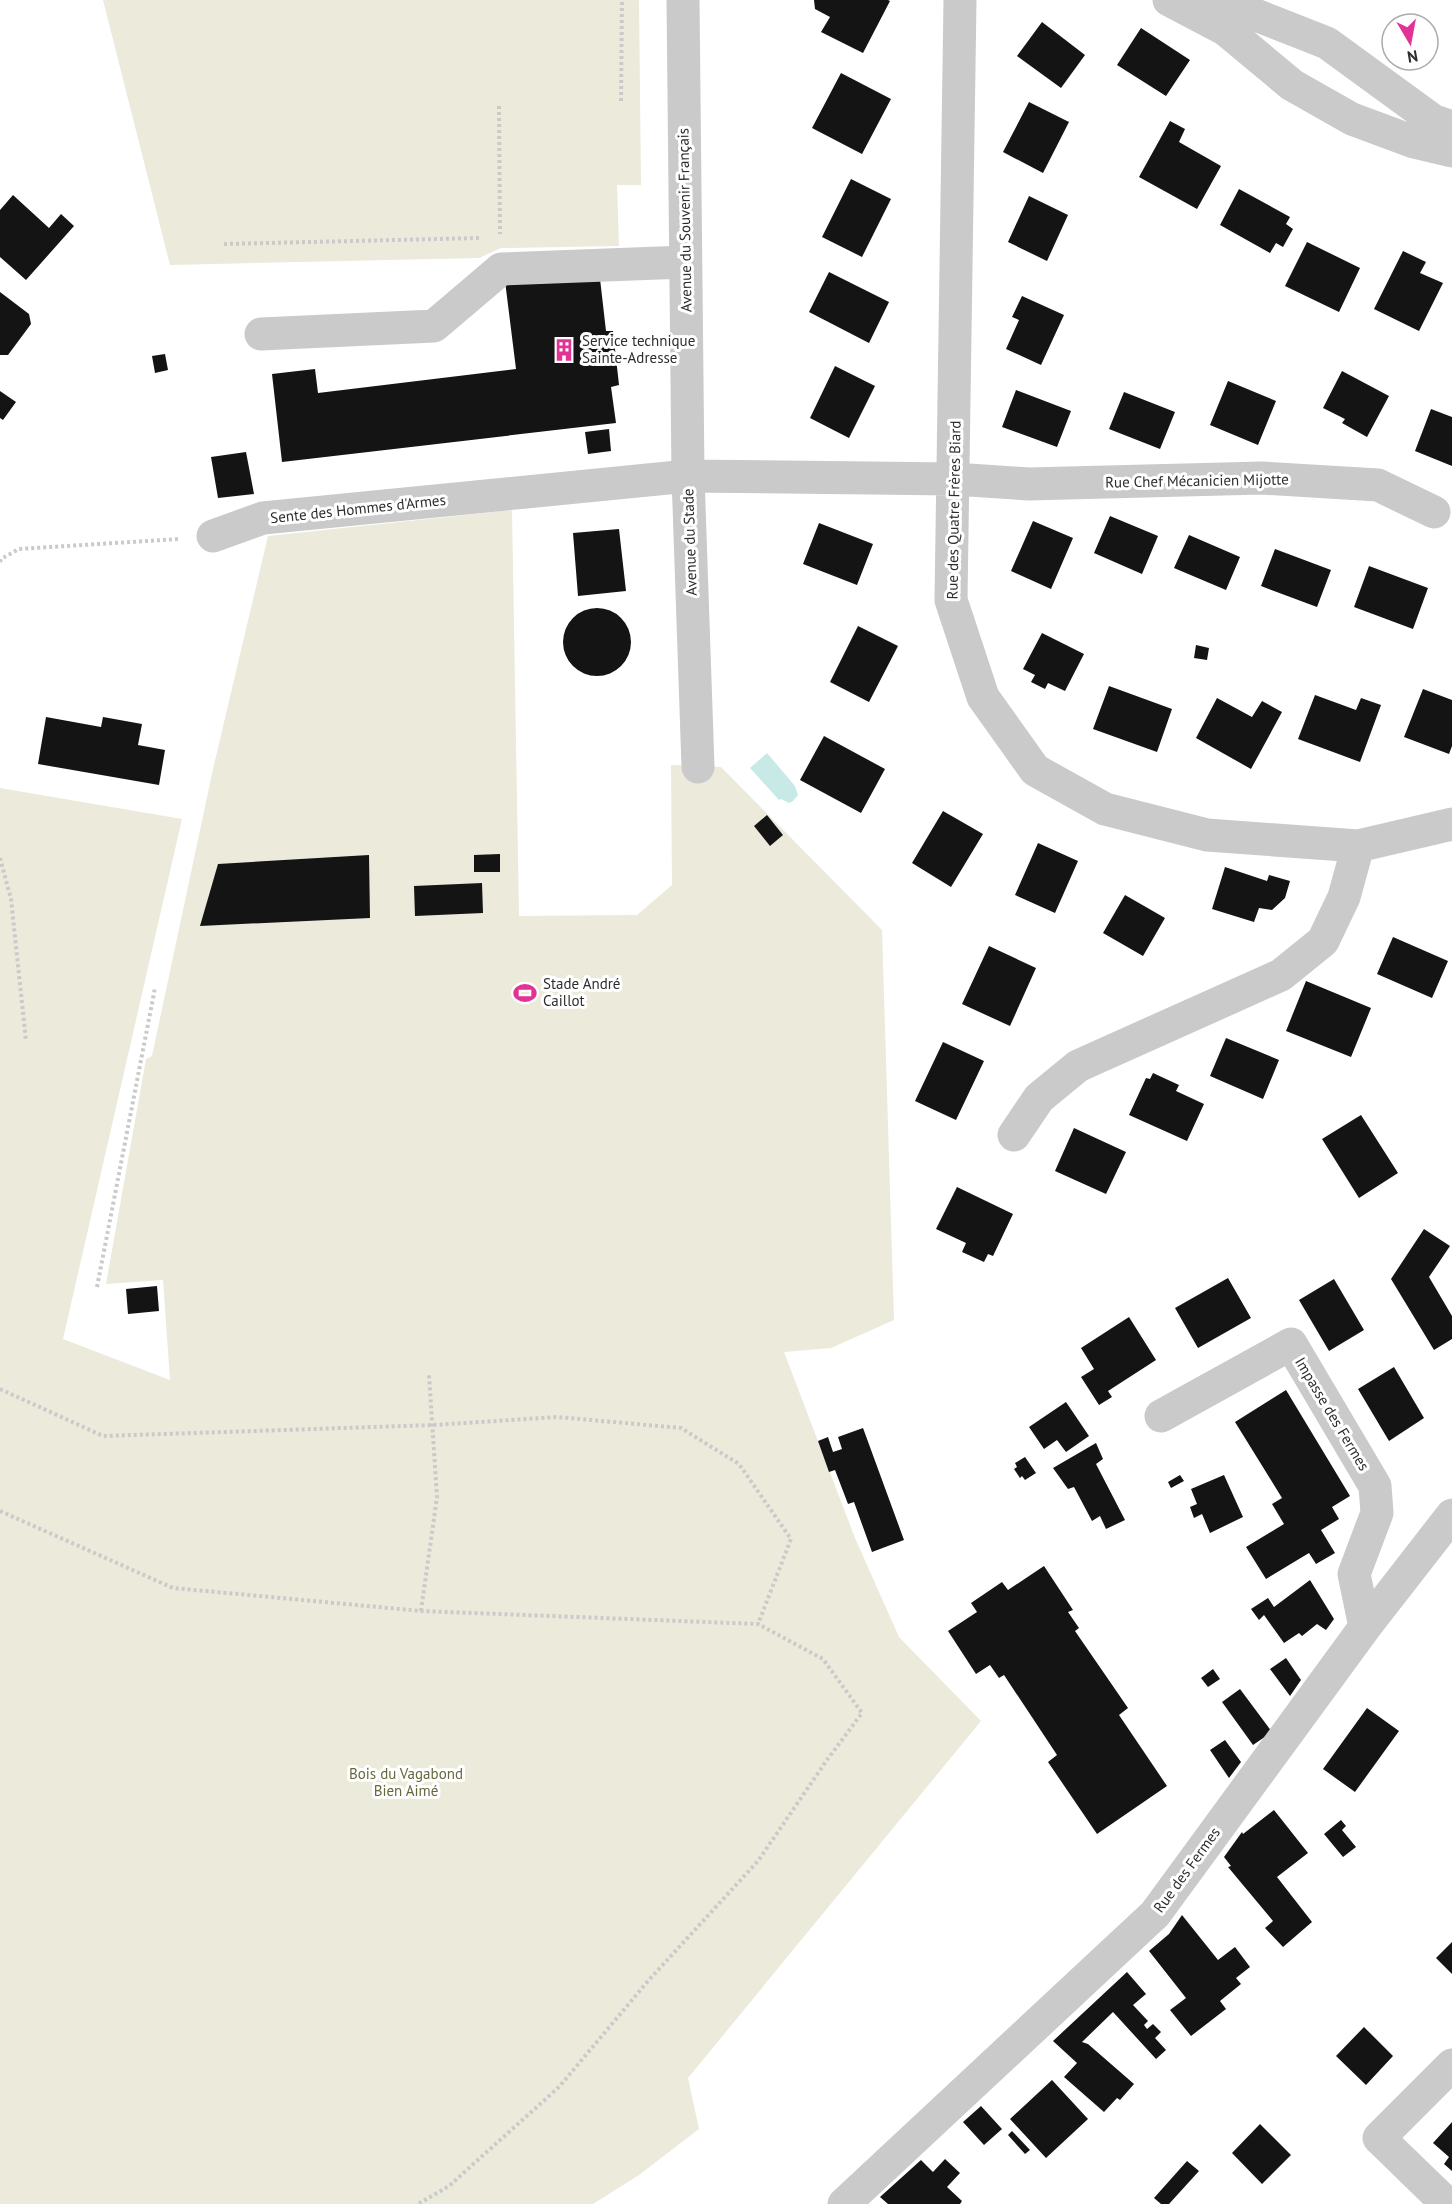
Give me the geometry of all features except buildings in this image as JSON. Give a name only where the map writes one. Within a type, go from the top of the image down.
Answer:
[{"type":"street","name":"Avenue du Souvenir Français","points":[[683,0],[687,476]]},
{"type":"street","name":"Rue des Quatre Frères Biard","points":[[960,0],[951,600],[983,697],[1035,770],[1105,809],[1208,835],[1358,846],[1452,824]]},
{"type":"street","points":[[1169,0],[1226,30],[1292,85],[1352,119],[1414,142],[1452,151]]},
{"type":"street","points":[[1194,0],[1243,10],[1328,44],[1434,121],[1452,127]]},
{"type":"street","points":[[261,334],[434,326],[501,269],[686,262]]},
{"type":"street","name":"Avenue du Stade","points":[[698,767],[687,476],[954,479]]},
{"type":"street","name":"Sente des Hommes d'Armes","points":[[213,537],[263,518],[687,476]]},
{"type":"street","name":"Rue Chef Mécanicien Mijotte","points":[[954,479],[1029,484],[1262,478],[1378,485],[1434,512]]},
{"type":"street","points":[[1014,1135],[1040,1098],[1078,1066],[1281,975],[1323,941],[1344,897],[1358,846]]},
{"type":"street","name":"Impasse des Fermes","points":[[1161,1416],[1291,1344],[1375,1486],[1377,1513],[1354,1574],[1365,1627]]},
{"type":"street","name":"Rue des Fermes","points":[[844,2204],[1155,1914],[1365,1627],[1452,1515]]},
{"type":"street","points":[[1448,2204],[1379,2138],[1452,2065]]},
{"type":"path","points":[[621,101],[622,0]]},
{"type":"path","points":[[499,106],[500,238]]},
{"type":"path","points":[[224,244],[489,238]]},
{"type":"path","points":[[0,562],[1,559],[19,549],[213,537]]},
{"type":"path","points":[[0,858],[11,899],[26,1041]]},
{"type":"path","points":[[97,1287],[155,988]]},
{"type":"path","points":[[421,1611],[437,1497],[429,1375]]},
{"type":"path","points":[[0,1389],[103,1436],[434,1425],[557,1417],[681,1428],[739,1464],[791,1539],[758,1624]]},
{"type":"path","points":[[0,1511],[173,1588],[421,1611],[758,1624],[823,1659],[862,1713],[758,1861],[648,1981],[559,2087],[449,2186],[418,2204]]},
{"type":"green space","points":[[103,0],[639,0],[641,185],[617,185],[619,246],[501,248],[479,258],[170,265]]},
{"type":"green space","name":"Bois du Vagabond Bien Aimé","points":[[512,510],[519,916],[637,915],[672,885],[671,765],[721,767],[882,930],[894,1320],[831,1348],[784,1352],[855,1538],[899,1637],[981,1721],[688,2078],[699,2129],[639,2175],[593,2204],[0,2204],[0,788],[182,819],[63,1339],[170,1380],[163,1280],[106,1284],[146,1059],[152,1056],[213,769],[268,536]]},
{"type":"water","points":[[767,753],[795,786],[798,795],[789,803],[779,800],[750,768]]},
{"type":"place","name":"Service technique Sainte-Adresse","points":[[564,350]]},
{"type":"place","name":"Stade André Caillot","points":[[525,993]]}]
